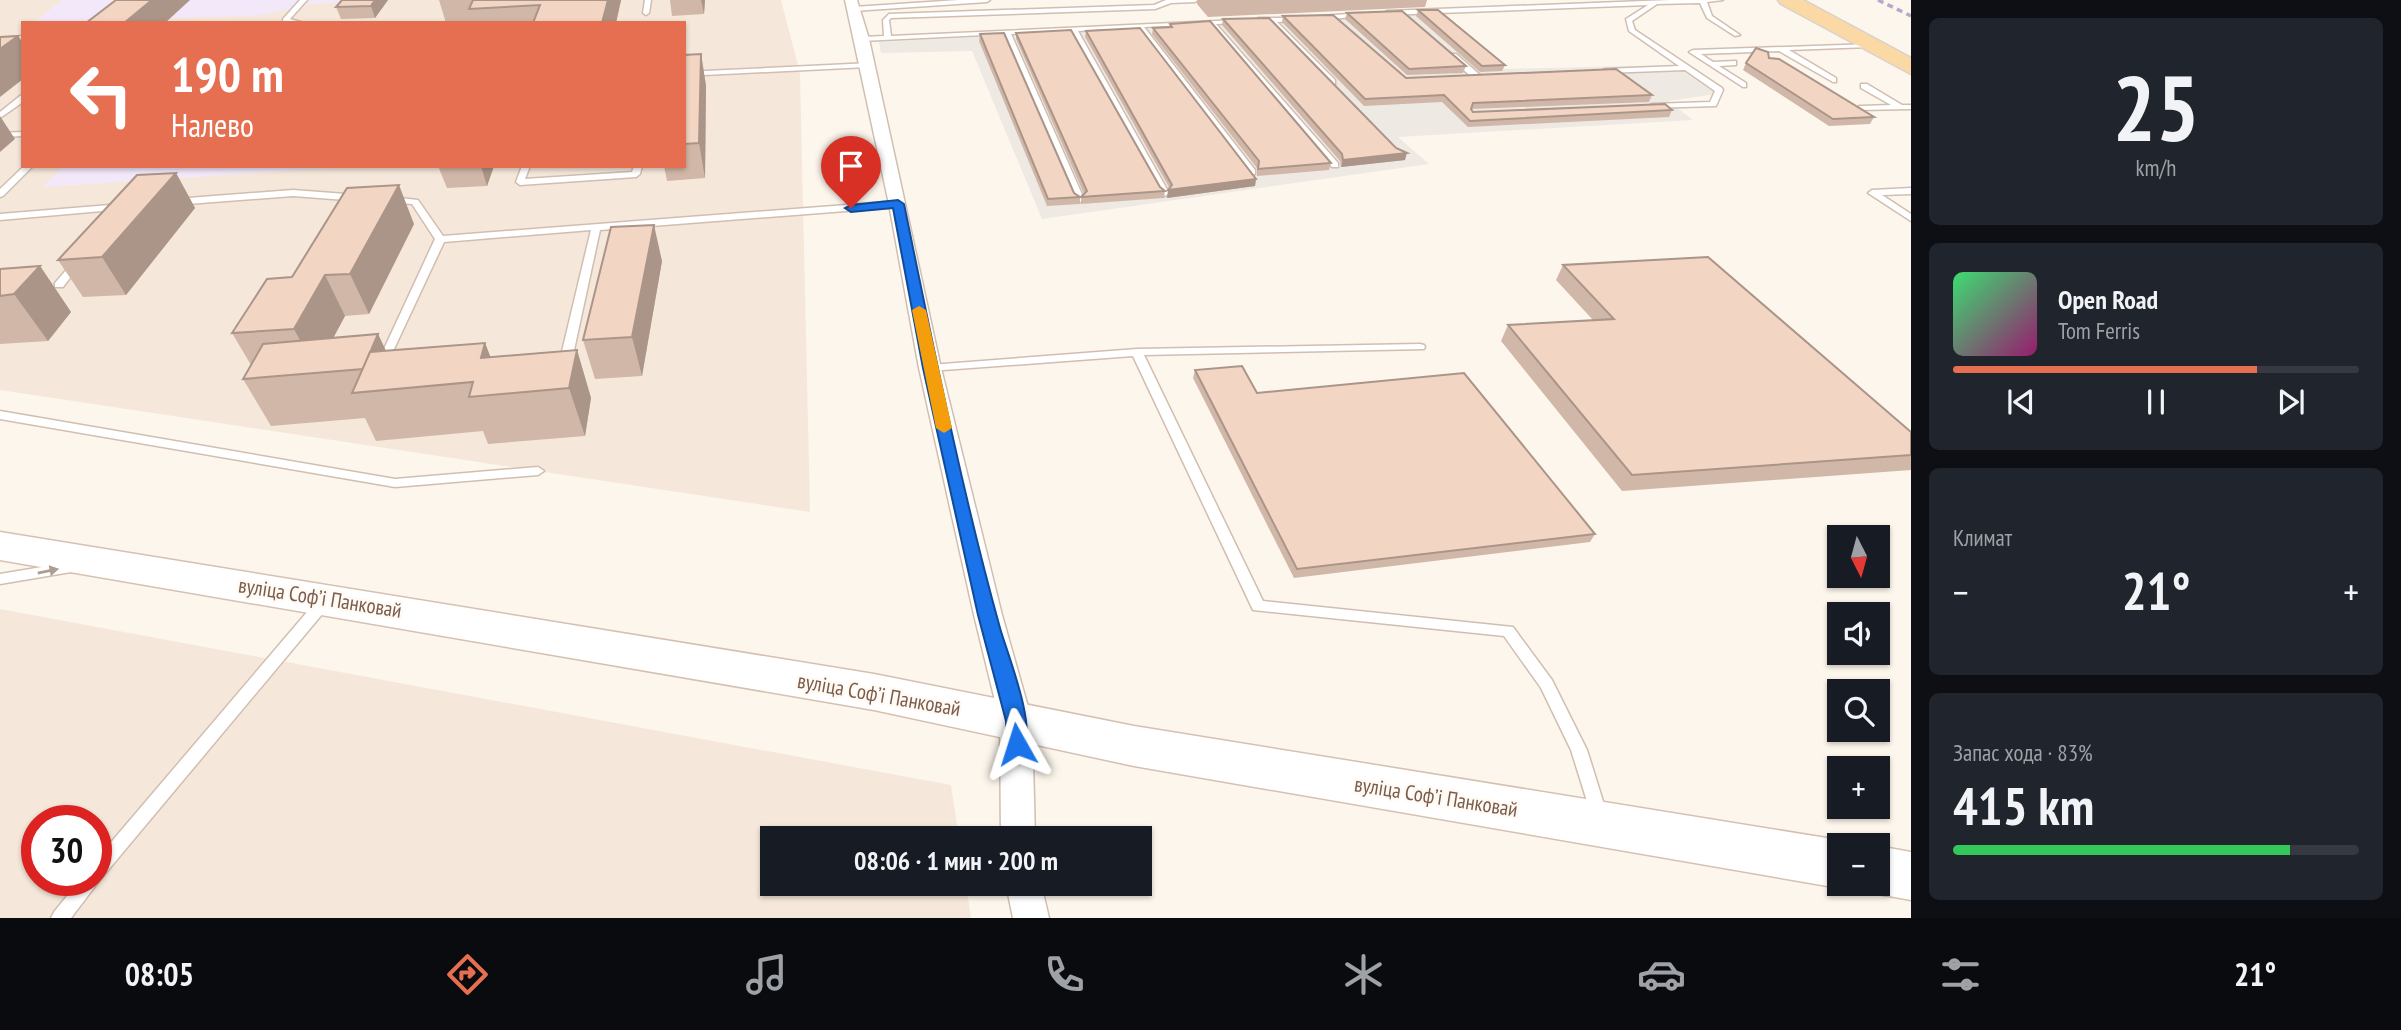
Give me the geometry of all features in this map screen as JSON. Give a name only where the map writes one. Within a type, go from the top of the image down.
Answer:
[{"type":"main road","points":[[1787,0],[1911,67]]},
{"type":"main road","name":"вуліца Софʼі Панковай","points":[[0,546],[874,692],[1134,746],[1827,862]]},
{"type":"main road","points":[[1890,872],[1911,876]]},
{"type":"street","points":[[852,5],[898,204],[930,368],[988,615],[1016,721],[1018,826]]},
{"type":"street","points":[[1026,896],[1031,918]]},
{"type":"lane","points":[[290,21],[285,20],[304,0]]},
{"type":"lane","points":[[646,13],[648,0]]},
{"type":"lane","points":[[852,5],[987,0]]},
{"type":"lane","points":[[888,37],[886,19],[889,16],[1155,7],[1171,1],[1195,0]]},
{"type":"lane","points":[[862,39],[1403,12],[1720,0]]},
{"type":"lane","points":[[1703,1],[1709,17],[1737,35]]},
{"type":"lane","points":[[1646,107],[1713,104],[1719,90],[1632,31],[1628,20],[1655,3]]},
{"type":"lane","points":[[1403,12],[1412,20]]},
{"type":"lane","points":[[1335,17],[1345,26]]},
{"type":"lane","points":[[1272,20],[1335,85]]},
{"type":"lane","points":[[1212,23],[1335,165]]},
{"type":"lane","points":[[1139,26],[1252,172]]},
{"type":"lane","points":[[1074,29],[1165,193]]},
{"type":"lane","points":[[1007,32],[1080,200]]},
{"type":"lane","points":[[1743,85],[1693,52],[1870,44]]},
{"type":"lane","points":[[1780,48],[1833,80]]},
{"type":"lane","points":[[1449,53],[1477,77]]},
{"type":"lane","points":[[1780,61],[1799,60]]},
{"type":"lane","points":[[1712,64],[1733,63]]},
{"type":"lane","points":[[686,74],[868,65]]},
{"type":"lane","points":[[1595,72],[1687,68]]},
{"type":"lane","points":[[1465,78],[1490,77]]},
{"type":"lane","points":[[1864,86],[1900,107]]},
{"type":"lane","points":[[0,116],[21,100]]},
{"type":"lane","points":[[1862,108],[1911,107]]},
{"type":"lane","points":[[0,135],[21,134]]},
{"type":"lane","points":[[0,194],[27,168]]},
{"type":"lane","points":[[525,168],[520,182],[636,174],[638,168]]},
{"type":"lane","points":[[1911,191],[1872,193],[1911,218]]},
{"type":"lane","points":[[164,203],[293,193],[415,202],[440,239]]},
{"type":"lane","points":[[440,239],[898,204]]},
{"type":"lane","points":[[0,217],[138,205]]},
{"type":"lane","points":[[117,216],[125,206]]},
{"type":"lane","points":[[565,366],[596,228]]},
{"type":"lane","points":[[389,349],[440,239]]},
{"type":"lane","points":[[59,285],[84,255]]},
{"type":"lane","points":[[930,368],[1137,352],[1420,347]]},
{"type":"lane","points":[[1137,352],[1258,606],[1508,631],[1547,684],[1580,750],[1602,825]]},
{"type":"lane","points":[[0,415],[395,483],[538,471]]},
{"type":"lane","points":[[0,579],[96,562]]},
{"type":"lane","points":[[112,855],[327,599]]},
{"type":"lane","points":[[60,918],[78,896]]},
{"type":"shaded area","points":[[0,0],[781,0],[800,73],[810,512],[0,390]]},
{"type":"shaded area","points":[[62,0],[390,0],[311,4],[263,15],[36,21]]},
{"type":"shaded area","points":[[1442,13],[1505,69],[1674,65],[1717,94],[1668,101],[1693,120],[1398,137],[1429,164],[1042,219],[972,51],[881,53],[879,42]]},
{"type":"shaded area","points":[[62,168],[333,168],[42,187]]},
{"type":"shaded area","points":[[0,609],[951,785],[957,826],[760,826],[760,896],[968,896],[971,918],[0,918]]},
{"type":"building","points":[[116,0],[152,0],[126,21],[89,21]]},
{"type":"building","points":[[342,0],[375,0],[371,6],[336,7]]},
{"type":"building","points":[[473,0],[608,0],[603,21],[534,21],[540,5],[469,9]]},
{"type":"building","points":[[1418,10],[1438,10],[1505,65],[1482,66]]},
{"type":"building","points":[[1402,11],[1466,66],[1409,69],[1347,13]]},
{"type":"building","points":[[1333,15],[1406,78],[1616,69],[1652,95],[1473,103],[1473,112],[1665,104],[1672,110],[1470,121],[1444,95],[1365,99],[1283,16]]},
{"type":"building","points":[[1269,18],[1396,148],[1407,153],[1343,160],[1342,154],[1223,19]]},
{"type":"building","points":[[1210,21],[1331,163],[1258,169],[1259,161],[1153,28]]},
{"type":"building","points":[[1140,28],[1256,179],[1168,190],[1172,185],[1086,31]]},
{"type":"building","points":[[1071,30],[1160,187],[1165,191],[1081,197],[1087,191],[1016,33]]},
{"type":"building","points":[[1004,33],[1074,193],[1080,197],[1048,199],[980,34]]},
{"type":"building","points":[[18,36],[0,49],[0,37]]},
{"type":"building","points":[[1756,48],[1768,52],[1769,58],[1779,59],[1874,117],[1833,119],[1746,63]]},
{"type":"building","points":[[701,54],[699,143],[686,144],[686,55]]},
{"type":"building","points":[[176,173],[102,257],[58,260],[137,175]]},
{"type":"building","points":[[399,185],[350,274],[325,275],[294,329],[232,333],[267,279],[292,277],[347,188]]},
{"type":"building","points":[[654,225],[632,337],[583,340],[611,227]]},
{"type":"building","points":[[1708,257],[1911,432],[1911,455],[1632,475],[1508,325],[1614,319],[1563,265]]},
{"type":"building","points":[[40,266],[14,294],[0,296],[0,269]]},
{"type":"building","points":[[378,334],[363,369],[243,379],[263,344]]},
{"type":"building","points":[[485,343],[481,358],[577,350],[569,388],[469,397],[473,382],[352,393],[370,352]]},
{"type":"building","points":[[1242,366],[1257,393],[1464,373],[1595,534],[1297,569],[1195,370]]},
{"type":"railway","points":[[1878,0],[1911,16]]},
{"type":"slow traffic","points":[[919,310],[944,428]]},
{"type":"route","points":[[851,208],[898,204],[930,368],[988,615],[1016,721],[1017,744]]}]
